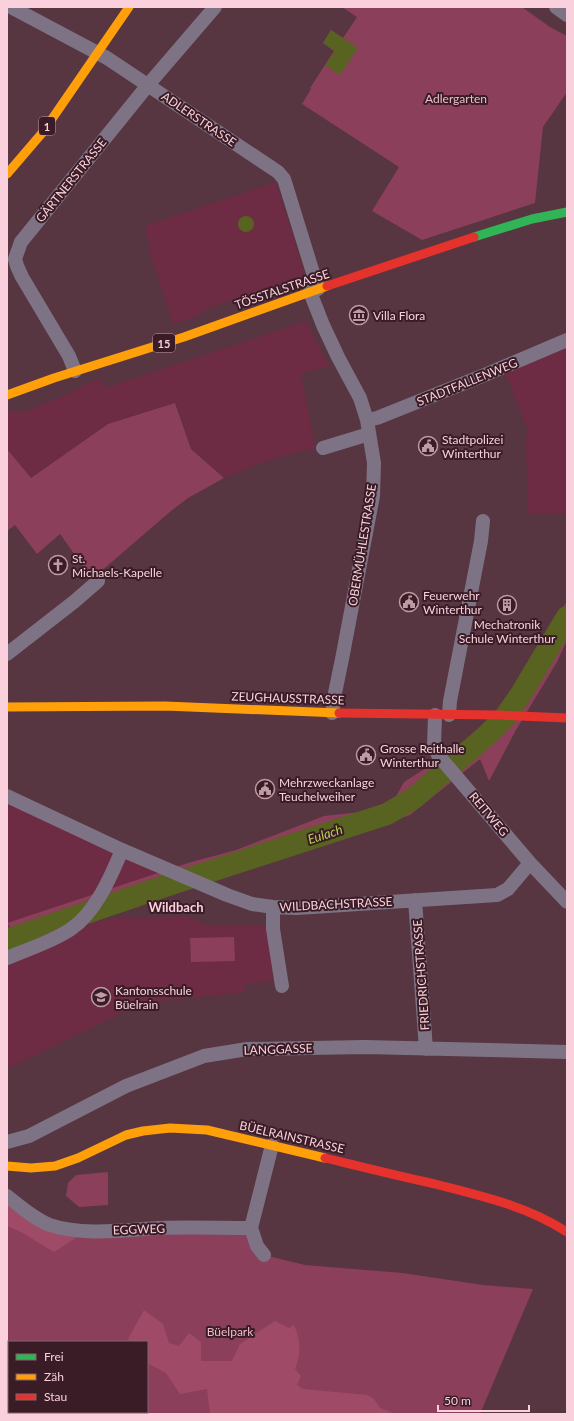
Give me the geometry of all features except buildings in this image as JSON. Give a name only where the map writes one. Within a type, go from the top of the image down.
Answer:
[{"type":"street","name":"ADLERSTRASSE","points":[[11,7],[97,53],[148,85],[278,172],[284,179],[314,290]]},
{"type":"street","name":"1","points":[[7,174],[43,132],[129,7]]},
{"type":"street","name":"GÄRTNERSTRASSE","points":[[75,371],[69,356],[22,277],[15,259],[22,242],[148,85],[215,7]]},
{"type":"street","points":[[556,7],[567,15]]},
{"type":"street","name":"TÖSSTALSTRASSE","points":[[7,395],[75,371],[184,337],[314,290],[460,242],[532,219],[567,212]]},
{"type":"street","name":"OBERMÜHLESTRASSE","points":[[314,290],[323,325],[360,398],[367,420],[374,463],[373,496],[332,712]]},
{"type":"street","name":"STADTFALLENWEG","points":[[367,420],[378,418],[567,340]]},
{"type":"street","points":[[324,448],[369,434]]},
{"type":"street","name":"REITWEG","points":[[483,521],[481,541],[450,701],[442,715],[434,746],[438,754],[530,863],[567,902]]},
{"type":"street","points":[[7,654],[98,581]]},
{"type":"street","name":"ZEUGHAUSSTRASSE","points":[[7,707],[171,706],[567,718]]},
{"type":"street","name":"WILDBACHSTRASSE","points":[[7,796],[122,850],[227,895],[245,902],[273,907],[296,908],[497,895],[508,889],[530,863]]},
{"type":"street","points":[[7,958],[54,939],[73,928],[86,915],[98,898],[115,868],[122,850]]},
{"type":"street","name":"FRIEDRICHSTRASSE","points":[[415,900],[426,1049]]},
{"type":"street","points":[[273,907],[273,929],[282,986]]},
{"type":"street","name":"LANGGASSE","points":[[7,1142],[29,1136],[126,1086],[204,1056],[247,1049],[365,1047],[567,1052]]},
{"type":"street","name":"BÜELRAINSTRASSE","points":[[7,1166],[44,1168],[68,1162],[116,1138],[135,1132],[159,1129],[207,1130],[492,1198],[518,1206],[544,1218],[567,1232]]},
{"type":"street","points":[[264,1255],[256,1246],[251,1228],[272,1145]]},
{"type":"street","name":"EGGWEG","points":[[7,1196],[48,1225],[66,1229],[105,1231],[161,1228],[251,1228]]},
{"type":"shaded area","points":[[331,30],[358,48],[340,75],[325,65],[335,51],[323,43]]},
{"type":"shaded area","points":[[276,182],[304,271],[303,274],[299,278],[206,309],[197,317],[173,324],[149,250],[150,246],[145,226]]},
{"type":"shaded area","points":[[246,216],[253,221],[254,224],[249,231],[246,232],[239,227],[238,224],[243,217]]},
{"type":"shaded area","points":[[306,321],[329,366],[301,374],[315,448],[266,461],[225,478],[191,448],[176,402],[108,424],[30,478],[7,449],[7,412],[22,412],[66,395],[85,384],[101,379],[105,388]]},
{"type":"shaded area","points":[[567,344],[567,513],[528,513],[527,428],[505,372]]},
{"type":"shaded area","points":[[7,796],[169,870],[7,923]]},
{"type":"shaded area","name":"Kantonsschule Büelrain","points":[[186,916],[208,926],[268,925],[273,981],[245,984],[246,992],[142,1003],[7,1069],[7,964],[85,923],[113,918]]},
{"type":"shaded area","points":[[7,1201],[82,1234],[54,1252],[21,1232],[7,1226]]},
{"type":"shaded area","points":[[144,1310],[163,1324],[169,1343],[179,1346],[189,1333],[201,1342],[201,1361],[232,1361],[240,1344],[275,1321],[289,1328],[294,1325],[299,1342],[298,1358],[295,1369],[301,1376],[297,1385],[303,1389],[367,1395],[374,1399],[380,1408],[395,1414],[210,1414],[207,1389],[180,1394],[166,1373],[148,1364],[148,1341],[129,1341],[128,1339]]},
{"type":"green space","name":"Adlergarten","points":[[342,7],[522,7],[550,27],[567,36],[567,92],[543,127],[535,203],[422,240],[372,211],[399,167],[302,104],[311,89],[310,88],[334,51],[323,43],[331,30],[343,38],[357,17]]},
{"type":"green space","points":[[175,403],[191,449],[224,478],[188,498],[171,511],[92,579],[60,534],[37,554],[15,525],[7,531],[7,449],[31,478],[108,424]]},
{"type":"green space","points":[[567,601],[567,640],[557,662],[516,730],[489,781],[480,759],[410,815],[7,950],[7,928],[10,927],[7,923],[188,863],[236,850],[324,816],[379,810],[393,802],[404,782],[434,763],[445,762],[498,715]]},
{"type":"green space","points":[[234,937],[235,961],[191,962],[190,938]]},
{"type":"green space","points":[[108,1172],[108,1205],[79,1207],[66,1196],[68,1183],[76,1175]]},
{"type":"green space","name":"Büelpark","points":[[7,1196],[48,1225],[251,1228],[264,1255],[305,1265],[403,1273],[483,1285],[533,1289],[480,1414],[7,1414]]},
{"type":"waterway","name":"Eulach","points":[[7,940],[165,886],[387,814],[414,798],[486,736],[505,717],[521,694],[567,617]]},
{"type":"traffic: fast","points":[[474,237],[532,219],[567,212]]},
{"type":"traffic: slow","points":[[7,174],[43,132],[129,7]]},
{"type":"traffic: slow","points":[[7,395],[54,378],[184,337],[327,286]]},
{"type":"traffic: slow","points":[[7,707],[165,706],[339,713]]},
{"type":"traffic: slow","points":[[7,1166],[31,1168],[55,1166],[78,1158],[126,1135],[143,1131],[170,1128],[207,1130],[325,1158]]},
{"type":"traffic: jam","points":[[327,286],[474,237]]},
{"type":"traffic: jam","points":[[339,713],[498,715],[567,718]]},
{"type":"traffic: jam","points":[[325,1158],[435,1184],[504,1203],[536,1215],[567,1232]]},
{"type":"place","name":"Villa Flora","points":[[359,315]]},
{"type":"place","name":"Stadtpolizei Winterthur","points":[[428,446]]},
{"type":"place","name":"St. Michaels-Kapelle","points":[[58,565]]},
{"type":"place","name":"Feuerwehr Winterthur","points":[[409,602]]},
{"type":"place","name":"Mechatronik Schule Winterthur","points":[[507,605]]},
{"type":"place","name":"Grosse Reithalle Winterthur","points":[[366,755]]},
{"type":"place","name":"Mehrzweckanlage Teuchelweiher","points":[[265,789]]},
{"type":"place","name":"Kantonsschule Büelrain","points":[[101,997]]},
{"type":"district","name":"Wildbach","points":[[176,907]]}]
